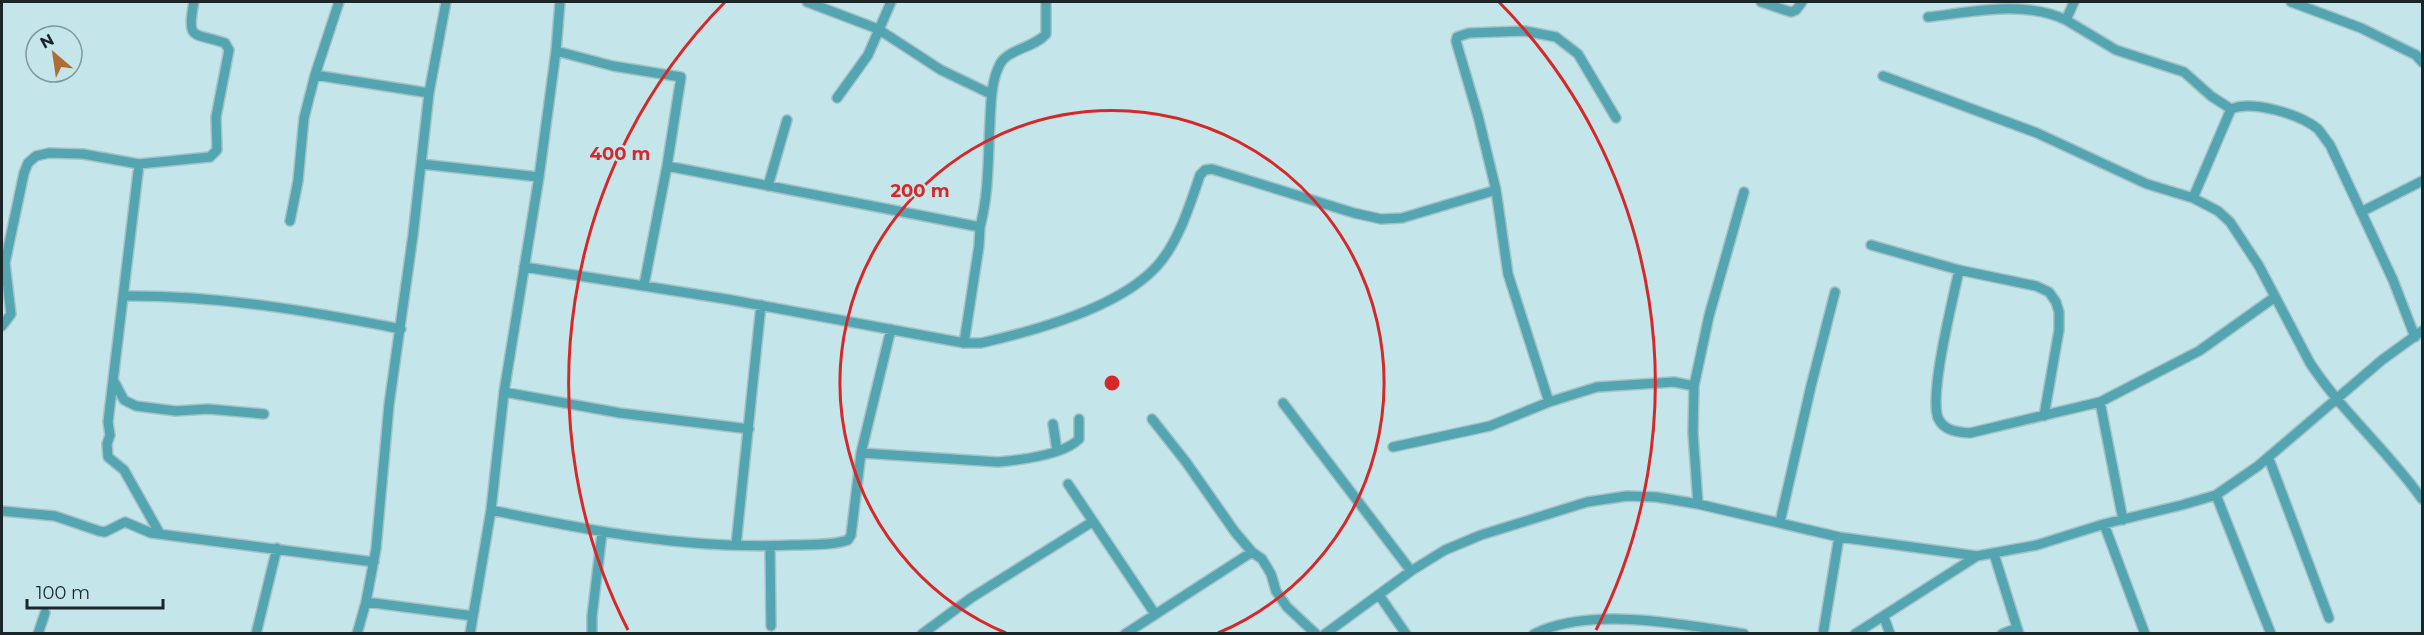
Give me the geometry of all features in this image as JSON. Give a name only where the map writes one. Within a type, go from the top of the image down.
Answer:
[{"type":"street","points":[[2,326],[11,314],[5,263],[12,222],[28,163],[36,156],[49,153],[83,154],[140,164],[210,157],[217,150],[216,117],[230,50],[225,43],[198,36],[191,29],[194,2]]},
{"type":"street","points":[[290,221],[298,181],[304,118],[315,75],[339,2]]},
{"type":"street","points":[[357,633],[374,562],[389,405],[401,329],[429,93],[446,2]]},
{"type":"street","points":[[470,633],[490,510],[504,392],[539,177],[556,51],[560,2]]},
{"type":"street","points":[[807,2],[878,29],[941,70],[992,94]]},
{"type":"street","points":[[837,98],[863,63],[891,2]]},
{"type":"street","points":[[964,343],[980,246],[980,227],[986,205],[992,94],[1000,64],[1005,58],[1041,40],[1046,34],[1046,2]]},
{"type":"street","points":[[1761,2],[1791,12],[1796,10],[1802,2]]},
{"type":"street","points":[[2066,20],[2074,2]]},
{"type":"street","points":[[2291,2],[2361,28],[2416,55],[2422,62]]},
{"type":"street","points":[[1325,633],[1411,571],[1445,550],[1481,535],[1587,502],[1627,496],[1656,497],[1698,504],[1839,537],[1977,556],[2037,545],[2104,524],[2216,495],[2269,459],[2336,398],[2382,360],[2419,334],[2330,145],[2318,130],[2307,123],[2263,107],[2247,105],[2231,109],[2211,96],[2184,72],[2116,50],[2051,11],[2022,8],[1928,18]]},
{"type":"street","points":[[1549,402],[1508,274],[1496,190],[1478,116],[1456,41],[1460,34],[1525,31],[1556,37],[1578,54],[1616,118]]},
{"type":"street","points":[[556,51],[613,66],[681,77],[667,166],[644,285]]},
{"type":"street","points":[[315,75],[429,93]]},
{"type":"street","points":[[1883,75],[2037,133],[2147,184],[2193,198],[2218,211],[2230,222],[2259,266],[2310,363],[2336,398],[2377,442],[2422,499]]},
{"type":"street","points":[[2193,198],[2231,109]]},
{"type":"street","points":[[768,186],[787,120]]},
{"type":"street","points":[[140,164],[108,422],[110,435],[107,444],[108,457],[124,470],[160,534]]},
{"type":"street","points":[[421,164],[539,177]]},
{"type":"street","points":[[667,166],[980,227]]},
{"type":"street","points":[[524,267],[761,305],[964,343],[981,343],[1086,312],[1123,293],[1157,266],[1172,243],[1200,175],[1205,170],[1212,169],[1247,178],[1354,213],[1381,219],[1402,218],[1496,190]]},
{"type":"street","points":[[2361,212],[2422,181]]},
{"type":"street","points":[[1698,504],[1693,433],[1694,386],[1708,316],[1744,192]]},
{"type":"street","points":[[1870,245],[1959,270],[2036,286],[2049,292],[2059,312],[2059,330],[2044,416]]},
{"type":"street","points":[[1959,270],[1935,393],[1939,419],[1946,428],[1954,432],[1970,433],[2100,402],[2199,351],[2275,297]]},
{"type":"street","points":[[1780,522],[1835,292]]},
{"type":"street","points":[[124,296],[165,295],[212,299],[401,329]]},
{"type":"street","points":[[736,545],[761,305]]},
{"type":"street","points":[[490,510],[602,533],[684,543],[770,546],[848,540],[861,453],[891,329]]},
{"type":"street","points":[[114,381],[124,400],[136,406],[176,411],[208,409],[264,414]]},
{"type":"street","points":[[1393,447],[1490,426],[1549,402],[1597,387],[1674,382],[1694,386]]},
{"type":"street","points":[[504,392],[620,413],[749,429]]},
{"type":"street","points":[[2100,402],[2123,520]]},
{"type":"street","points":[[1283,403],[1411,571]]},
{"type":"street","points":[[861,453],[998,462],[1057,451],[1074,444],[1079,439],[1079,419]]},
{"type":"street","points":[[1152,419],[1186,462],[1222,514],[1252,552],[1262,559],[1271,574],[1276,591],[1287,607],[1316,633]]},
{"type":"street","points":[[1053,424],[1057,451]]},
{"type":"street","points":[[2269,459],[2329,618]]},
{"type":"street","points":[[1068,484],[1155,614]]},
{"type":"street","points":[[2216,495],[2271,633]]},
{"type":"street","points":[[2,511],[55,516],[105,532],[125,522],[151,533],[374,562]]},
{"type":"street","points":[[922,633],[971,597],[1092,522]]},
{"type":"street","points":[[2104,524],[2145,633]]},
{"type":"street","points":[[592,633],[602,533]]},
{"type":"street","points":[[1823,633],[1839,537]]},
{"type":"street","points":[[770,546],[771,626]]},
{"type":"street","points":[[256,633],[277,548]]},
{"type":"street","points":[[1125,633],[1252,552]]},
{"type":"street","points":[[1994,554],[2018,631],[2002,633]]},
{"type":"street","points":[[1855,633],[1884,617],[1977,556]]},
{"type":"street","points":[[1379,596],[1406,633]]},
{"type":"street","points":[[366,602],[473,616]]},
{"type":"street","points":[[38,633],[45,613]]},
{"type":"street","points":[[1884,617],[1890,633]]},
{"type":"street","points":[[1534,633],[1562,623],[1607,618],[1744,633]]},
{"type":"street","points":[[1682,633],[1692,626]]}]
